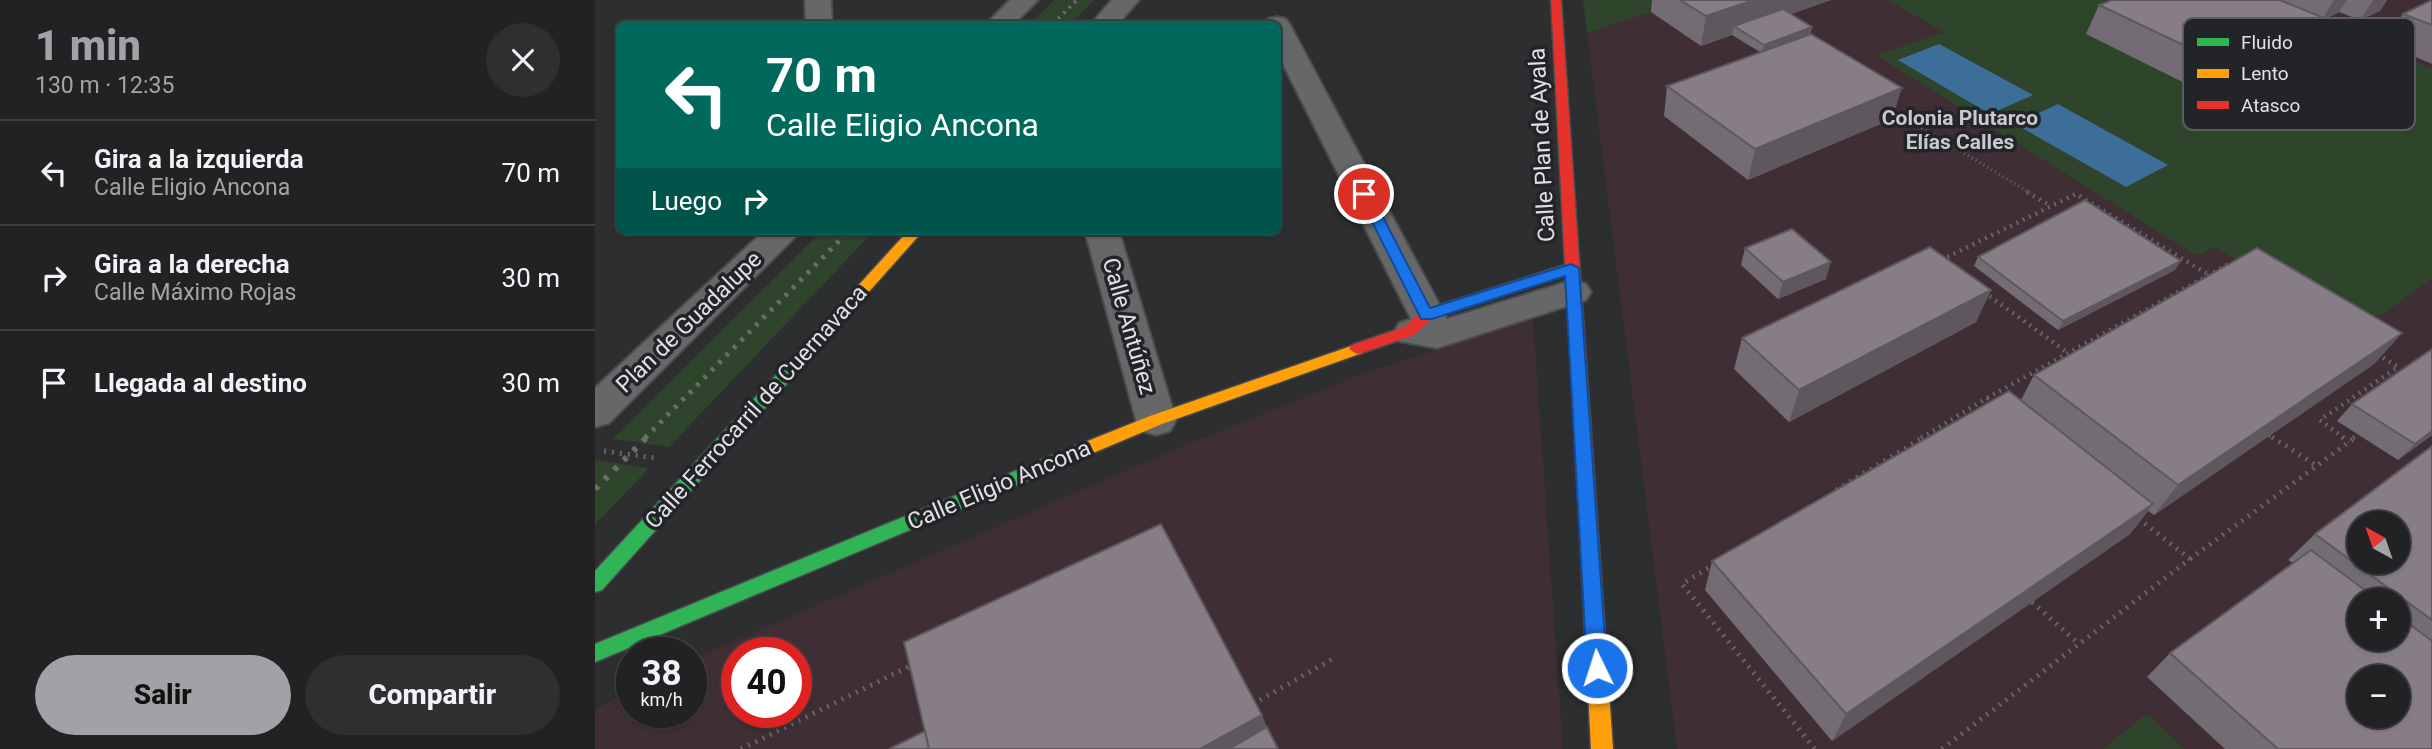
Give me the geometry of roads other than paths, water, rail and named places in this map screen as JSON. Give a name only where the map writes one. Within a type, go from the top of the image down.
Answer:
[{"type":"street","points":[[818,0],[819,21]]},
{"type":"street","points":[[1002,21],[1025,0]]},
{"type":"street","points":[[1107,21],[1126,0]]},
{"type":"street","points":[[1265,0],[1275,21]]},
{"type":"street","name":"Calle Plan de Ayala","points":[[1556,0],[1602,749]]},
{"type":"street","points":[[1281,33],[1424,327]]},
{"type":"street","name":"Plan de Guadalupe","points":[[595,412],[780,235]]},
{"type":"street","name":"Calle Ferrocarril de Cuernavaca","points":[[595,584],[912,235]]},
{"type":"street","name":"Calle Antúñez","points":[[1104,235],[1156,420]]},
{"type":"street","name":"Calle Eligio Ancona","points":[[595,653],[1156,420],[1424,327],[1572,280]]},
{"type":"water","points":[[1939,44],[2033,95],[1990,114],[1898,60]]},
{"type":"water","points":[[2058,104],[2168,165],[2126,187],[2015,124]]},
{"type":"railway","points":[[1056,21],[1077,0]]},
{"type":"railway","points":[[645,438],[845,235]]},
{"type":"railway","points":[[595,489],[647,437]]},
{"type":"district","name":"Colonia Plutarco Elías Calles","points":[[1960,130]]}]
